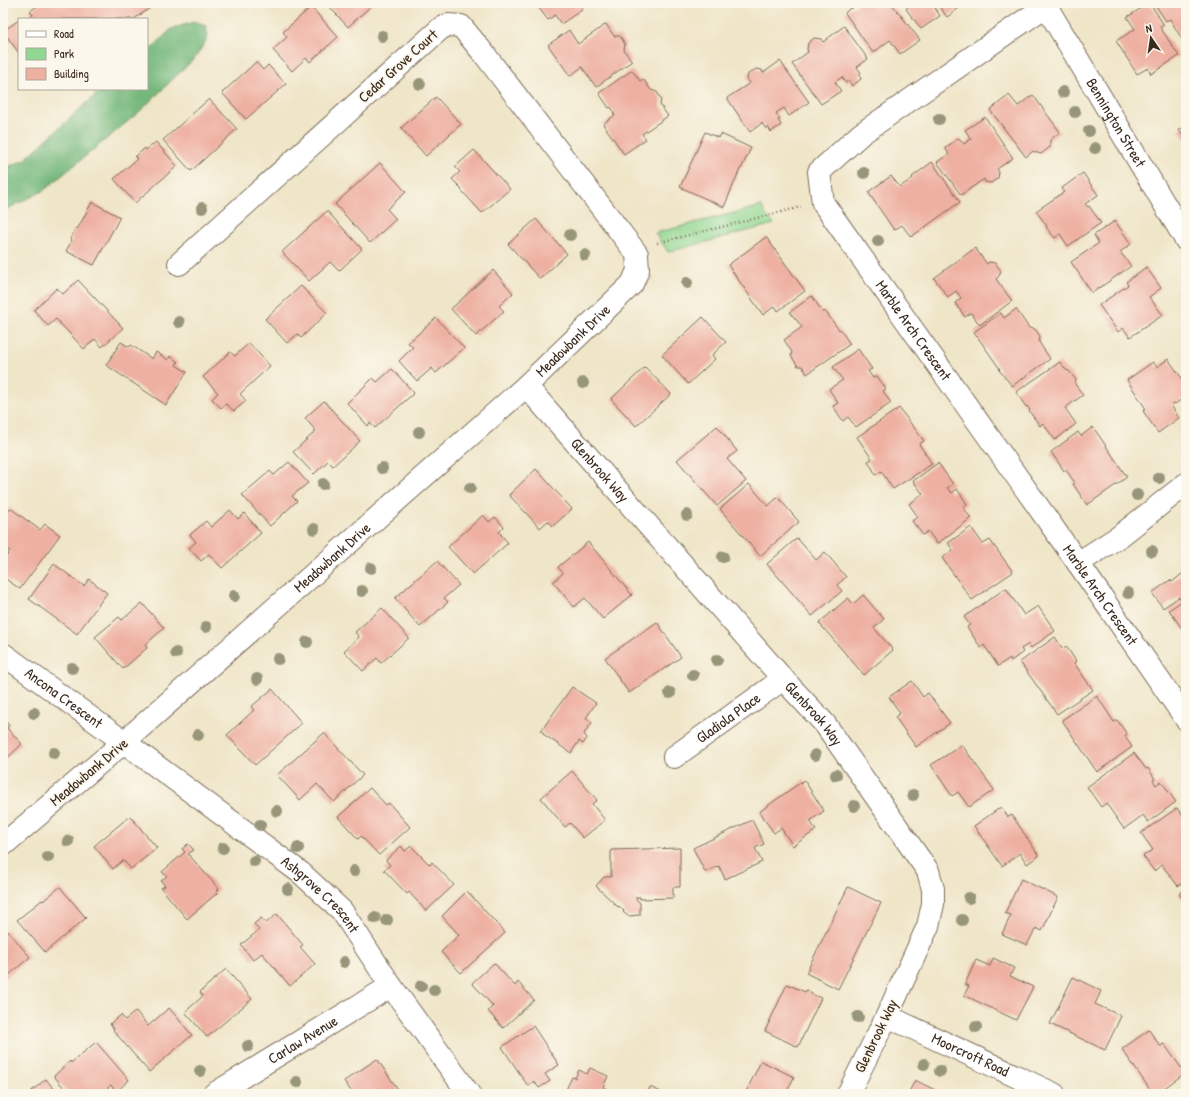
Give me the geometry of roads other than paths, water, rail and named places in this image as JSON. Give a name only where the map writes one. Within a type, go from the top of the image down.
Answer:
[{"type":"street","name":"Marble Arch Crescent","points":[[1048,5],[861,134],[819,172],[823,203],[1078,563],[1186,719]]},
{"type":"street","name":"Bennington Street","points":[[1048,5],[1186,240]]},
{"type":"street","name":"Cedar Grove Court","points":[[179,264],[440,28],[448,25],[461,26],[485,55],[637,254]]},
{"type":"street","name":"Meadowbank Drive","points":[[3,844],[124,742],[526,386],[632,284],[638,270],[637,254]]},
{"type":"street","name":"Glenbrook Way","points":[[526,386],[783,679],[825,724],[928,871],[933,889],[933,904],[928,926],[887,1016],[848,1094]]},
{"type":"street","points":[[1078,563],[1120,536],[1186,484]]},
{"type":"street","name":"Ancona Crescent","points":[[3,654],[124,742]]},
{"type":"street","name":"Gladiola Place","points":[[674,757],[783,679]]},
{"type":"street","name":"Ashgrove Crescent","points":[[124,742],[301,873],[342,911],[391,986],[469,1094]]},
{"type":"street","name":"Carlaw Avenue","points":[[214,1094],[391,986]]},
{"type":"street","name":"Moorcroft Road","points":[[887,1016],[1054,1094]]}]
